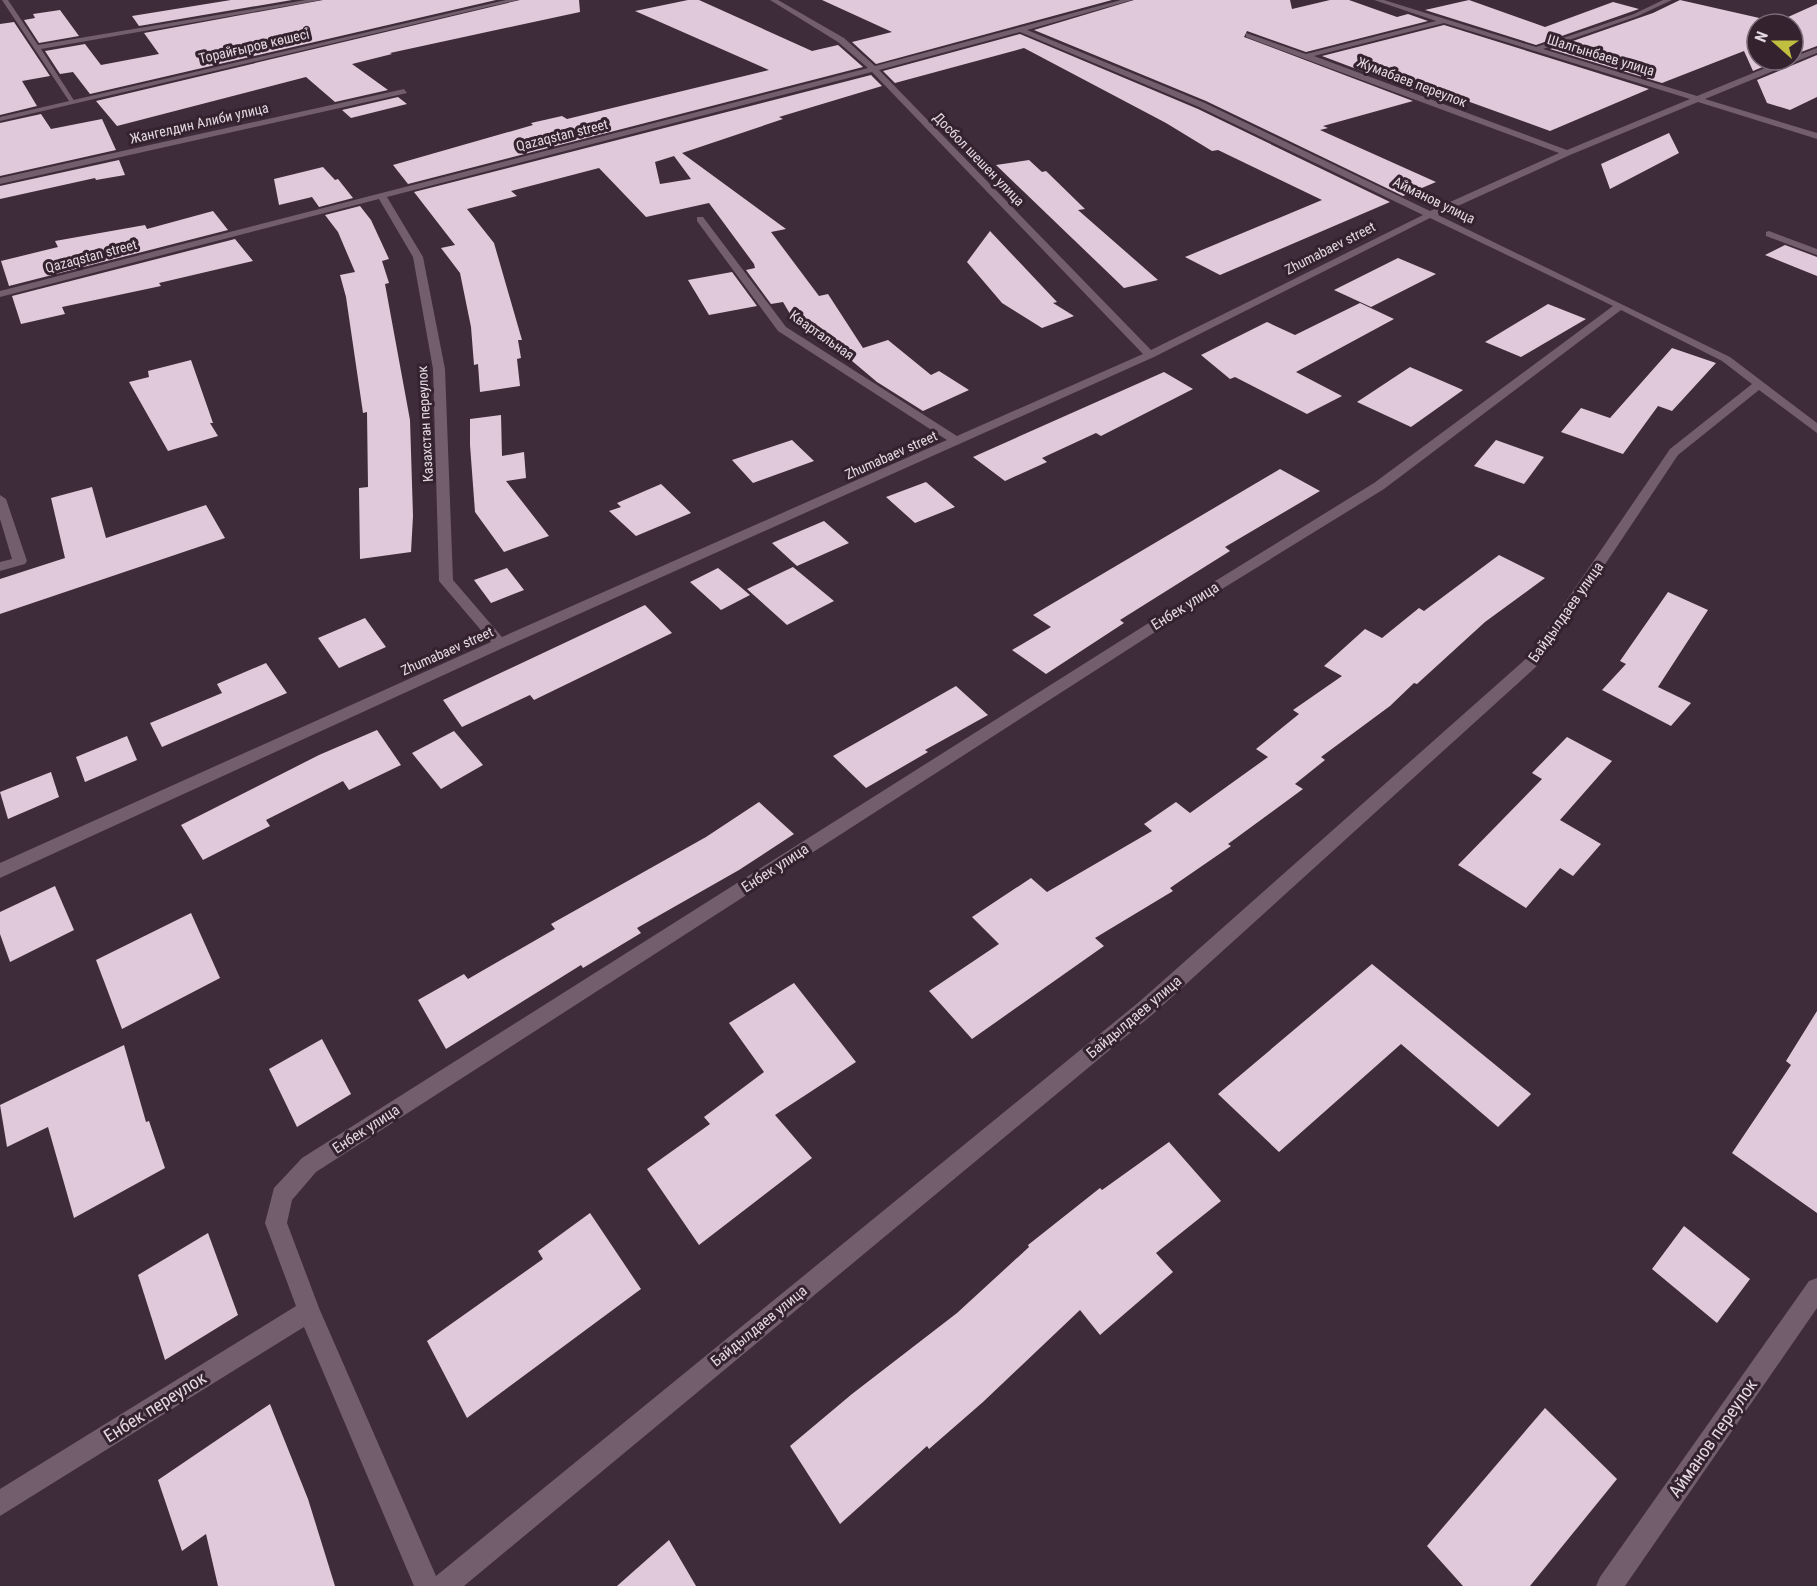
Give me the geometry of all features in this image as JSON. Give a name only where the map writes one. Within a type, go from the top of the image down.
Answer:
[{"type":"street","points":[[5,0],[71,102]]},
{"type":"street","points":[[36,48],[318,0]]},
{"type":"street","name":"Торайғыров көшесі","points":[[0,119],[515,0]]},
{"type":"street","name":"Досбол шешен улица","points":[[773,0],[841,40],[874,69],[1150,356]]},
{"type":"street","name":"Qazaqstan street","points":[[0,294],[381,194],[874,69],[1129,0]]},
{"type":"street","name":"Шалгынбаев улица","points":[[1377,0],[1817,136]]},
{"type":"street","points":[[1536,49],[1636,15],[1669,0]]},
{"type":"street","points":[[1306,56],[1444,21]]},
{"type":"street","name":"Айманов улица","points":[[1022,30],[1202,105],[1432,213],[1726,359],[1817,429]]},
{"type":"street","name":"Жумабаев переулок","points":[[1248,35],[1567,153]]},
{"type":"street","name":"Zhumabaev street","points":[[0,871],[500,644],[1150,356],[1432,213],[1567,153],[1763,72]]},
{"type":"street","name":"Жангелдин Алиби улица","points":[[0,181],[404,91]]},
{"type":"street","name":"Казахстан переулок","points":[[381,194],[418,257],[439,369],[446,581],[500,644]]},
{"type":"street","name":"Квартальная","points":[[700,219],[782,329],[958,442]]},
{"type":"street","points":[[1769,234],[1817,252]]},
{"type":"street","name":"Енбек улица","points":[[427,1586],[309,1311],[276,1223],[282,1195],[309,1165],[1206,593],[1379,486],[1620,306]]},
{"type":"street","name":"Байдылдаев улица","points":[[444,1586],[1146,1008],[1533,661],[1674,452],[1758,385]]},
{"type":"street","points":[[0,499],[20,561],[0,567]]},
{"type":"street","name":"Айманов переулок","points":[[1609,1586],[1817,1289]]},
{"type":"street","name":"Енбек переулок","points":[[0,1503],[309,1311]]},
{"type":"building","points":[[231,0],[292,0],[139,26],[132,16]]},
{"type":"building","points":[[323,0],[496,0],[90,94],[73,72],[60,74],[45,51],[85,44],[101,65],[159,54],[144,33]]},
{"type":"building","points":[[520,0],[579,0],[580,12],[390,53],[392,54],[352,64],[388,90],[335,102],[306,77],[117,126],[96,101]]},
{"type":"building","points":[[688,0],[699,0],[812,51],[838,45],[863,67],[408,184],[393,165],[533,125],[531,123],[562,116],[567,119],[769,70],[635,11]]},
{"type":"building","points":[[822,0],[1112,0],[876,64],[852,42],[892,32]]},
{"type":"building","points":[[1134,0],[1290,0],[1292,9],[1330,0],[1349,0],[1397,17],[1408,14],[1428,21],[1306,52],[1247,31],[1244,37],[1413,101],[1323,126],[1328,128],[1320,130],[1436,182],[1403,196],[1206,101],[1034,30]]},
{"type":"building","points":[[1469,0],[1545,27],[1613,2],[1639,9],[1536,45],[1425,10]]},
{"type":"building","points":[[1680,0],[1745,15],[1745,53],[1744,51],[1662,83],[1550,49],[1653,13]]},
{"type":"building","points":[[1817,4],[1817,46],[1805,50],[1805,12],[1799,12]]},
{"type":"building","points":[[60,10],[79,36],[39,43],[24,20],[35,18],[33,14]]},
{"type":"building","points":[[14,22],[50,76],[22,81],[37,106],[0,115],[0,24]]},
{"type":"building","points":[[1444,25],[1649,89],[1550,131],[1445,93],[1431,97],[1322,56]]},
{"type":"building","points":[[1020,34],[1198,109],[1390,202],[1220,275],[1185,257],[1322,200],[1218,150],[1212,151],[1166,123],[1024,48],[895,83],[883,71]]},
{"type":"building","points":[[1817,55],[1817,97],[1790,110],[1767,103],[1757,80],[1776,72],[1805,72],[1805,60]]},
{"type":"building","points":[[871,75],[882,86],[779,117],[783,119],[682,153],[786,229],[771,232],[819,296],[828,294],[863,348],[888,340],[931,375],[939,371],[969,390],[923,411],[877,382],[801,318],[793,319],[783,302],[771,304],[746,270],[755,268],[754,264],[709,203],[646,217],[599,168],[511,191],[517,196],[467,209],[494,243],[522,340],[518,340],[521,358],[517,359],[520,386],[480,392],[478,364],[474,365],[471,327],[460,273],[441,248],[455,245],[414,192]],"holes":[[[674,156],[691,179],[660,184],[655,162]]]},
{"type":"building","points":[[398,97],[407,104],[351,118],[342,110]]},
{"type":"building","points":[[41,114],[51,129],[102,119],[116,150],[0,176],[0,123]]},
{"type":"building","points":[[1669,133],[1679,153],[1610,189],[1601,164]]},
{"type":"building","points":[[119,160],[125,175],[96,180],[95,178],[0,199],[0,186]]},
{"type":"building","points":[[1029,160],[1042,172],[1046,171],[1085,209],[1078,210],[1158,280],[1124,288],[996,165]]},
{"type":"building","points":[[323,167],[335,180],[338,179],[353,198],[319,207],[312,197],[279,205],[274,179]]},
{"type":"building","points":[[360,206],[371,220],[389,259],[382,261],[389,283],[385,284],[410,420],[413,516],[411,552],[360,559],[359,488],[368,487],[367,412],[363,413],[346,297],[340,275],[355,272],[338,232],[325,215]]},
{"type":"building","points":[[213,211],[228,230],[9,286],[1,261],[58,247],[55,241],[145,225],[147,229]]},
{"type":"building","points":[[990,231],[1057,302],[1053,303],[1074,316],[1042,328],[1002,303],[967,262]]},
{"type":"building","points":[[235,239],[253,261],[159,283],[161,286],[62,307],[65,314],[21,324],[12,296]]},
{"type":"building","points":[[1785,245],[1817,257],[1817,276],[1765,255]]},
{"type":"building","points":[[1398,258],[1436,274],[1371,307],[1334,290]]},
{"type":"building","points":[[732,272],[757,306],[709,315],[688,280]]},
{"type":"building","points":[[1360,303],[1394,319],[1296,372],[1342,396],[1307,414],[1235,377],[1230,379],[1201,355],[1267,322],[1295,335]]},
{"type":"building","points":[[1548,304],[1586,319],[1521,357],[1485,342]]},
{"type":"building","points":[[1672,348],[1716,363],[1672,411],[1658,406],[1623,454],[1561,432],[1581,408],[1610,418]]},
{"type":"building","points":[[191,360],[213,423],[210,423],[218,436],[168,451],[129,382],[149,377],[148,371]]},
{"type":"building","points":[[1410,367],[1463,390],[1411,427],[1357,402]]},
{"type":"building","points":[[1164,372],[1193,389],[1101,436],[1096,433],[1042,458],[1047,462],[1005,481],[973,457]]},
{"type":"building","points":[[501,415],[502,456],[524,452],[526,478],[506,481],[549,536],[504,552],[475,512],[470,445],[470,419]]},
{"type":"building","points":[[792,440],[814,461],[753,483],[732,460]]},
{"type":"building","points":[[1496,440],[1544,457],[1524,484],[1474,466]]},
{"type":"building","points":[[1280,469],[1320,491],[1225,547],[1230,551],[1120,620],[1124,623],[1046,674],[1012,650],[1051,627],[1033,615]]},
{"type":"building","points":[[926,482],[955,507],[915,523],[886,497]]},
{"type":"building","points":[[661,484],[691,513],[636,536],[609,511],[621,507],[617,503]]},
{"type":"building","points":[[92,487],[106,538],[206,505],[225,538],[0,614],[0,579],[65,558],[51,498]]},
{"type":"building","points":[[824,521],[849,543],[797,566],[772,543]]},
{"type":"building","points":[[1499,555],[1545,578],[1485,622],[1390,706],[1321,757],[1325,760],[1295,784],[1303,789],[1228,844],[1231,846],[1170,888],[1173,891],[1095,938],[1104,946],[972,1039],[929,991],[999,944],[972,917],[1031,878],[1047,892],[1152,831],[1144,824],[1176,802],[1190,813],[1268,757],[1256,749],[1299,714],[1293,710],[1342,676],[1324,666],[1365,629],[1382,638],[1419,608],[1424,611]]},
{"type":"building","points":[[793,567],[834,601],[787,625],[747,589]]},
{"type":"building","points":[[507,568],[524,590],[491,603],[474,580]]},
{"type":"building","points":[[718,568],[750,595],[721,610],[690,582]]},
{"type":"building","points":[[1668,592],[1708,610],[1658,687],[1691,703],[1671,726],[1602,690],[1626,664],[1620,661]]},
{"type":"building","points":[[645,605],[672,633],[534,700],[530,695],[462,727],[443,700]]},
{"type":"building","points":[[365,618],[386,647],[339,668],[318,638]]},
{"type":"building","points":[[266,663],[287,693],[162,747],[150,723],[222,693],[217,684]]},
{"type":"building","points":[[956,686],[988,715],[925,750],[928,752],[866,788],[833,756]]},
{"type":"building","points":[[377,730],[401,765],[349,790],[343,781],[266,820],[270,826],[203,860],[181,825],[319,755]]},
{"type":"building","points":[[454,731],[483,765],[441,789],[412,753]]},
{"type":"building","points":[[127,736],[137,760],[85,782],[76,757]]},
{"type":"building","points":[[1567,737],[1612,761],[1560,820],[1601,844],[1573,876],[1560,868],[1526,908],[1458,865],[1542,779],[1532,773]]},
{"type":"building","points":[[51,772],[59,797],[8,819],[0,792]]},
{"type":"building","points":[[759,802],[794,834],[739,870],[637,928],[641,933],[583,968],[581,965],[446,1049],[418,1000],[464,974],[468,979],[555,929],[551,924],[706,837]]},
{"type":"building","points":[[55,886],[74,930],[10,962],[0,934],[0,912]]},
{"type":"building","points":[[191,913],[220,978],[122,1029],[96,960]]},
{"type":"building","points":[[1372,964],[1531,1094],[1498,1127],[1401,1044],[1279,1152],[1218,1094]]},
{"type":"building","points":[[794,983],[856,1062],[775,1115],[812,1158],[699,1245],[647,1169],[710,1124],[704,1117],[764,1072],[729,1023]]},
{"type":"building","points":[[1817,1011],[1817,1213],[1732,1153],[1791,1065],[1786,1061]]},
{"type":"building","points":[[322,1039],[351,1094],[297,1127],[269,1069]]},
{"type":"building","points":[[124,1045],[146,1122],[149,1121],[165,1168],[74,1218],[48,1127],[7,1147],[0,1105]]},
{"type":"building","points":[[1169,1142],[1221,1201],[1156,1253],[1173,1272],[1100,1335],[1080,1310],[983,1402],[929,1449],[927,1446],[840,1524],[790,1446],[852,1394],[957,1313],[1029,1247],[1028,1245],[1100,1188],[1102,1190]]},
{"type":"building","points":[[590,1213],[641,1289],[467,1418],[427,1341],[543,1259],[538,1251]]},
{"type":"building","points":[[1684,1226],[1750,1279],[1717,1323],[1652,1269]]},
{"type":"building","points":[[208,1233],[238,1315],[165,1360],[138,1275]]},
{"type":"building","points":[[270,1404],[308,1499],[335,1586],[218,1586],[206,1534],[182,1551],[158,1480]]},
{"type":"building","points":[[1545,1408],[1617,1479],[1530,1586],[1463,1586],[1427,1546]]},
{"type":"building","points":[[669,1540],[696,1586],[617,1586]]}]
